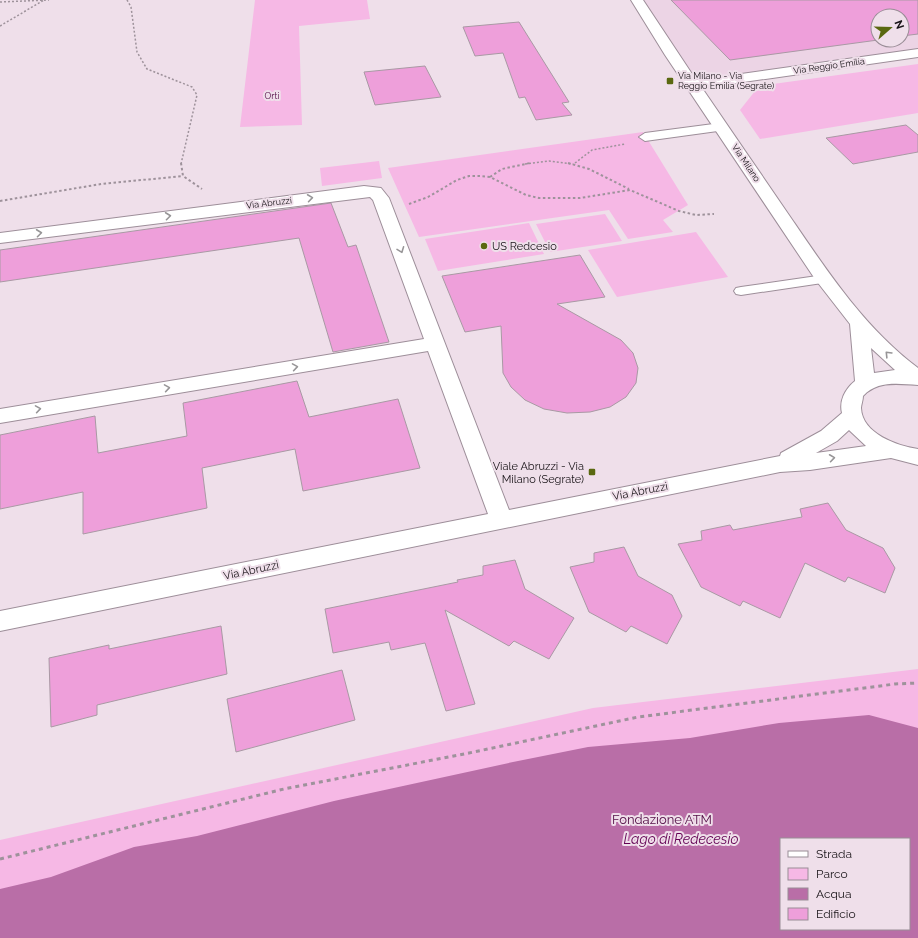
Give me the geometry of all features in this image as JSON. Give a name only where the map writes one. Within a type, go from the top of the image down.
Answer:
[{"type":"street","name":"Via Milano","points":[[637,0],[824,279],[859,323],[892,358],[918,378]]},
{"type":"street","name":"Via Reggio Emilia","points":[[692,84],[711,84],[720,81],[918,53]]},
{"type":"street","name":"Via Abruzzi","points":[[0,238],[370,190],[378,194],[387,213],[501,519]]},
{"type":"street","points":[[859,323],[865,383]]},
{"type":"street","points":[[0,416],[436,343]]},
{"type":"street","points":[[918,378],[880,378],[865,383],[854,392],[850,404],[852,416],[855,422],[867,436],[892,450],[918,457]]},
{"type":"street","name":"Via Abruzzi","points":[[780,464],[805,452],[829,436],[852,416]]},
{"type":"street","name":"Via Abruzzi","points":[[0,621],[780,464],[810,462],[892,450]]},
{"type":"lane","points":[[646,137],[721,127]]},
{"type":"lane","points":[[741,291],[824,279]]},
{"type":"path","points":[[0,26],[43,0]]},
{"type":"path","points":[[0,2],[49,0]]},
{"type":"path","points":[[127,0],[131,7],[137,52],[147,69],[192,87],[197,95],[180,166],[183,176]]},
{"type":"path","points":[[575,163],[588,152],[598,148],[648,140],[662,135]]},
{"type":"path","points":[[490,177],[503,168],[532,162],[558,161],[575,163],[596,170],[630,190],[679,211],[696,215],[714,214]]},
{"type":"path","points":[[0,201],[101,184],[183,176],[231,208]]},
{"type":"path","points":[[387,213],[428,197],[456,180],[469,176],[490,177],[526,195],[539,198],[580,198],[630,190]]},
{"type":"path","points":[[0,859],[284,789],[469,753],[638,717],[895,684],[918,683]]},
{"type":"shaded area","points":[[637,0],[918,0],[918,52],[692,84]]},
{"type":"green space","name":"Orti","points":[[255,0],[367,0],[370,19],[299,26],[302,125],[240,127]]},
{"type":"green space","points":[[918,64],[918,113],[760,139],[740,110],[759,86]]},
{"type":"green space","points":[[643,132],[688,205],[663,220],[673,232],[628,239],[609,210],[419,237],[388,168]]},
{"type":"green space","points":[[379,161],[382,178],[322,186],[320,168]]},
{"type":"green space","points":[[605,214],[622,241],[550,252],[536,224]]},
{"type":"green space","name":"US Redcesio","points":[[529,223],[544,254],[438,271],[425,239]]},
{"type":"green space","points":[[696,232],[728,277],[617,297],[588,250]]},
{"type":"green space","name":"Lago di Redecesio","points":[[918,669],[918,938],[0,938],[0,840],[593,708]]},
{"type":"water","name":"Lago di Redecesio","points":[[869,715],[918,728],[918,938],[0,938],[0,889],[51,877],[134,847],[197,836],[334,801],[588,747],[690,738],[779,723]]},
{"type":"building","points":[[671,0],[918,0],[918,34],[910,35],[910,8],[870,8],[870,41],[730,60]]},
{"type":"building","points":[[519,22],[569,102],[562,103],[572,115],[536,120],[525,97],[519,98],[503,53],[475,56],[463,27]]},
{"type":"building","points":[[425,66],[441,97],[375,105],[364,72]]},
{"type":"building","points":[[906,125],[918,135],[918,152],[853,164],[826,138]]},
{"type":"building","points":[[331,203],[348,247],[356,245],[389,342],[333,352],[299,238],[0,282],[0,250]]},
{"type":"building","points":[[580,255],[605,297],[557,304],[621,340],[633,353],[638,368],[636,383],[626,397],[610,407],[590,412],[567,413],[544,409],[525,400],[511,387],[503,373],[501,326],[465,332],[442,276]]},
{"type":"building","points":[[297,381],[309,417],[398,399],[420,468],[303,491],[295,449],[202,468],[207,508],[83,534],[83,492],[0,509],[0,435],[95,416],[98,453],[187,436],[183,403]]},
{"type":"building","points":[[828,503],[846,530],[883,548],[895,568],[885,593],[848,577],[845,582],[805,563],[780,618],[743,601],[740,606],[701,587],[678,544],[702,540],[701,531],[730,525],[733,530],[802,517],[800,509]]},
{"type":"building","points":[[624,547],[638,576],[672,595],[682,616],[667,644],[631,626],[626,632],[589,612],[570,567],[594,562],[594,553]]},
{"type":"building","points":[[515,560],[525,589],[574,618],[549,659],[514,641],[509,646],[445,610],[475,704],[446,711],[425,643],[391,650],[389,642],[333,653],[325,609],[458,582],[457,580],[483,575],[483,566]]},
{"type":"building","points":[[221,626],[227,674],[97,705],[97,715],[51,727],[49,658],[109,645],[109,649]]},
{"type":"building","points":[[342,670],[355,720],[236,752],[227,699]]},
{"type":"place","name":"Via Milano - Via Reggio Emilia (Segrate)","points":[[670,81]]},
{"type":"place","name":"US Redcesio","points":[[484,246]]},
{"type":"place","name":"Viale Abruzzi - Via Milano (Segrate)","points":[[592,472]]},
{"type":"park label","name":"Fondazione ATM","points":[[662,819]]}]
